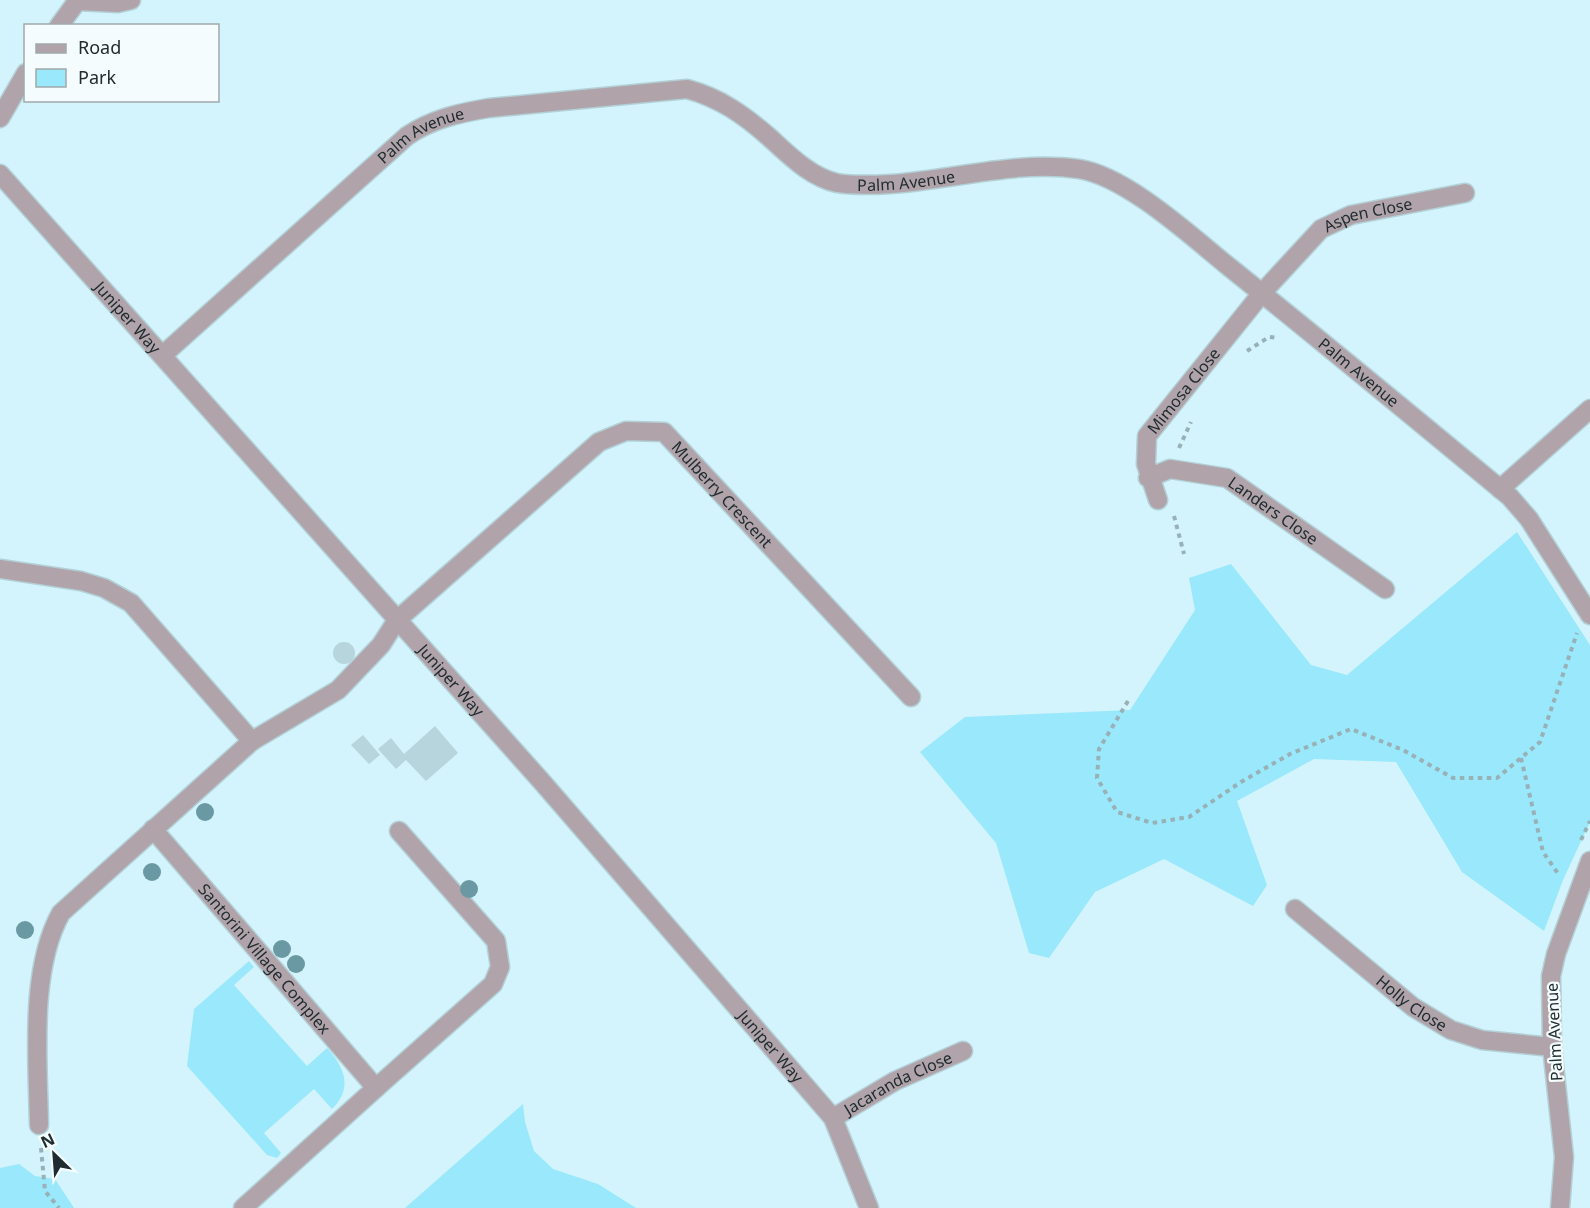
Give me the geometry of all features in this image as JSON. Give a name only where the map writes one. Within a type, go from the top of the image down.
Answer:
[{"type":"street","points":[[60,24],[77,1],[118,3],[131,0]]},
{"type":"street","points":[[0,118],[24,76]]},
{"type":"street","name":"Palm Avenue","points":[[164,354],[407,136],[428,123],[460,113],[489,108],[687,89],[716,98],[818,176],[837,183],[903,183],[1033,167],[1082,169],[1118,183],[1179,227],[1262,293],[1500,489],[1528,519],[1590,615]]},
{"type":"street","name":"Juniper Way","points":[[0,174],[164,354],[397,621],[543,783],[833,1118],[869,1208]]},
{"type":"street","name":"Aspen Close","points":[[1262,293],[1321,229],[1339,219],[1465,193]]},
{"type":"street","name":"Mimosa Close","points":[[1158,500],[1148,478],[1144,453],[1147,436],[1262,293]]},
{"type":"street","points":[[1500,489],[1590,410]]},
{"type":"street","name":"Mulberry Crescent","points":[[397,621],[586,451],[599,442],[626,431],[664,432],[911,697]]},
{"type":"street","points":[[1148,478],[1170,469]]},
{"type":"street","name":"Landers Close","points":[[1170,469],[1227,478],[1385,589]]},
{"type":"street","points":[[0,569],[81,581],[104,588],[131,603],[252,741]]},
{"type":"street","points":[[39,1125],[40,1002],[50,936],[65,909],[252,741],[338,690],[381,645],[397,621]]},
{"type":"street","name":"Santorini Village Complex","points":[[153,829],[376,1088]]},
{"type":"street","points":[[243,1208],[493,984],[500,967],[496,941],[399,831]]},
{"type":"street","name":"Palm Avenue","points":[[1560,1208],[1564,1157],[1552,1047],[1551,976],[1556,954],[1590,861]]},
{"type":"street","name":"Holly Close","points":[[1295,909],[1413,1006],[1451,1030],[1482,1040],[1552,1047]]},
{"type":"street","name":"Jacaranda Close","points":[[833,1118],[895,1081],[963,1051]]},
{"type":"path","points":[[1242,354],[1269,337],[1288,339]]},
{"type":"path","points":[[1170,469],[1192,420]]},
{"type":"path","points":[[1158,500],[1173,513],[1184,554]]},
{"type":"path","points":[[1128,701],[1099,749],[1097,778],[1117,812],[1152,824],[1189,817],[1241,782],[1290,754],[1351,729],[1402,750],[1453,778],[1497,778],[1540,742],[1574,634],[1581,630],[1586,638]]},
{"type":"path","points":[[1521,758],[1543,852],[1563,880]]},
{"type":"path","points":[[39,1125],[45,1191],[59,1208]]},
{"type":"green space","points":[[1517,532],[1590,645],[1590,822],[1563,880],[1544,931],[1462,872],[1396,762],[1314,759],[1237,801],[1267,885],[1253,906],[1164,859],[1095,892],[1049,958],[1029,953],[996,843],[920,752],[965,717],[1130,710],[1195,610],[1189,578],[1231,564],[1311,665],[1347,675]]},
{"type":"green space","points":[[249,961],[254,967],[234,985],[307,1066],[327,1048],[338,1063],[344,1078],[343,1093],[332,1109],[314,1089],[264,1133],[281,1153],[277,1158],[267,1155],[187,1066],[194,1009]]},
{"type":"green space","points":[[523,1104],[525,1122],[534,1151],[553,1169],[598,1184],[636,1208],[405,1208]]},
{"type":"green space","points":[[19,1164],[35,1176],[55,1179],[74,1208],[0,1208],[0,1168]]},
{"type":"building","points":[[344,642],[352,645],[355,653],[352,661],[344,664],[336,661],[333,653],[336,645]]},
{"type":"building","points":[[435,726],[458,753],[426,781],[406,760],[396,769],[378,749],[391,738],[404,754]]},
{"type":"building","points":[[363,735],[380,755],[369,764],[351,745]]}]
